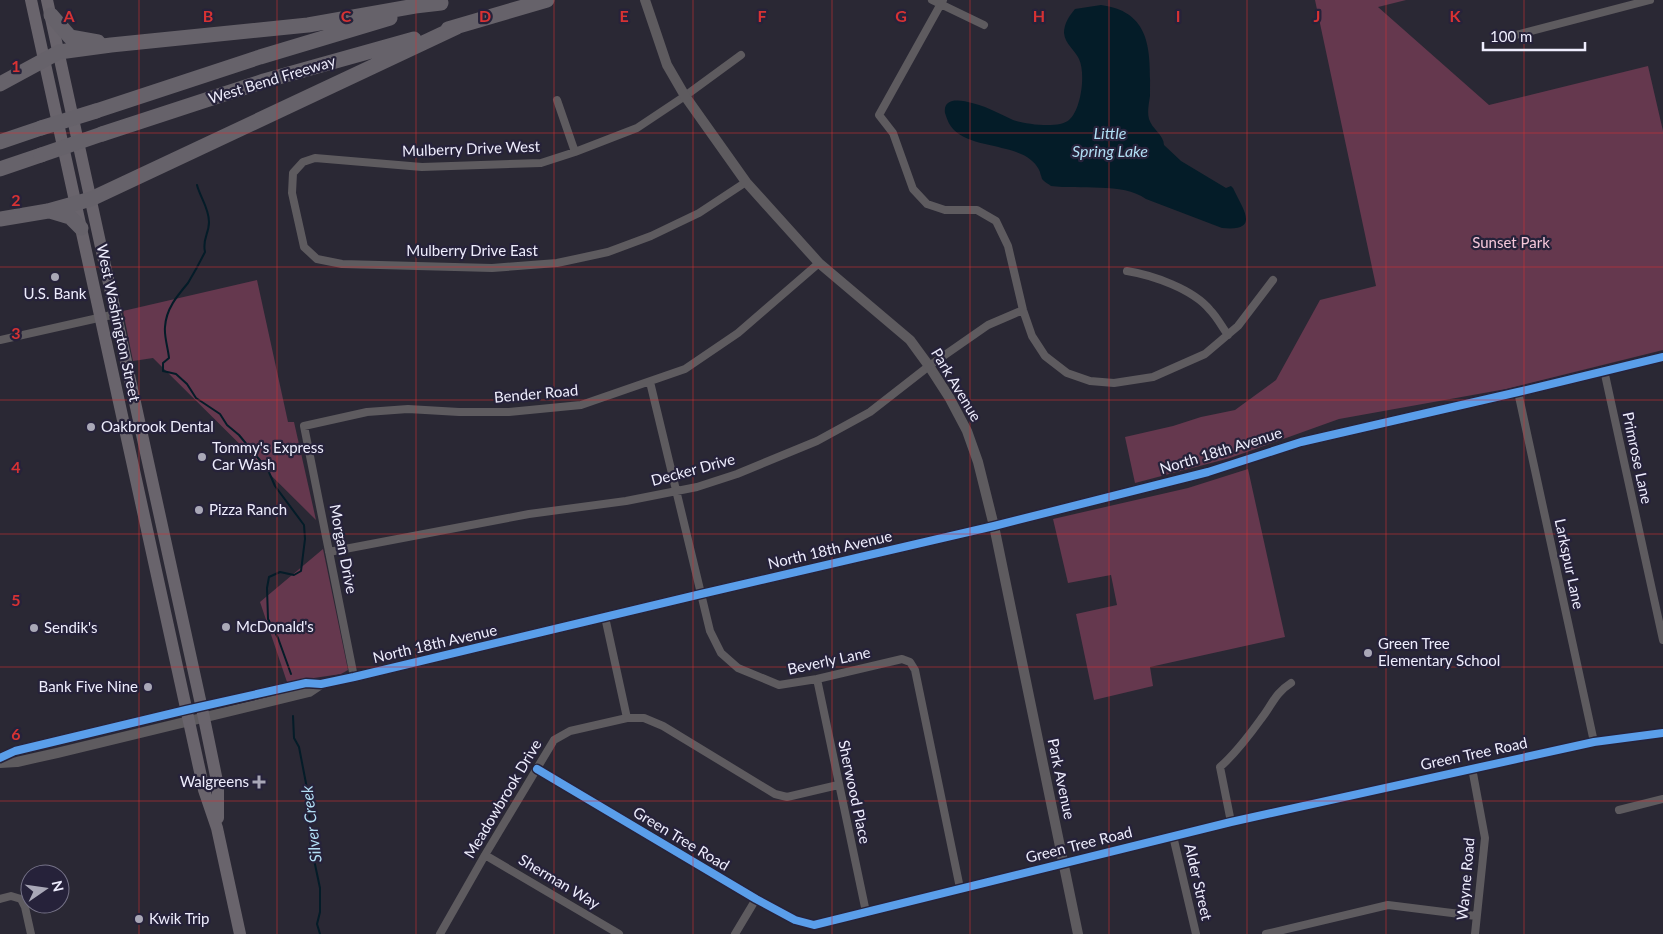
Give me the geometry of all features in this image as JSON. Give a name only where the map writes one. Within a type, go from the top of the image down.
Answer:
[{"type":"highway","name":"West Bend Freeway","points":[[0,169],[264,82],[547,0]]},
{"type":"highway","points":[[0,84],[59,52],[308,25],[446,2]]},
{"type":"highway","name":"West Bend Freeway","points":[[0,142],[260,58],[446,2]]},
{"type":"highway","points":[[51,15],[70,37],[111,45]]},
{"type":"highway","points":[[0,219],[48,211],[91,199],[457,27]]},
{"type":"highway","points":[[48,211],[70,217],[81,228]]},
{"type":"main road","name":"West Washington Street","points":[[31,0],[204,790],[218,828],[240,934]]},
{"type":"main road","name":"West Washington Street","points":[[47,0],[203,712],[218,786],[218,828]]},
{"type":"street","name":"Park Avenue","points":[[645,0],[667,64],[686,96],[746,182],[819,263],[910,340],[949,397],[967,431],[978,462],[994,526],[1078,934]]},
{"type":"street","points":[[932,0],[942,2],[984,26]]},
{"type":"street","points":[[1512,36],[1650,0]]},
{"type":"street","points":[[942,2],[878,115],[893,133],[913,189],[927,204],[945,210],[977,210],[996,221],[1008,246],[1023,310],[1032,336],[1045,356],[1067,372],[1090,381],[1114,383],[1153,377],[1205,354],[1248,316],[1274,280]]},
{"type":"street","name":"Mulberry Drive West","points":[[303,162],[315,158],[422,167],[541,162],[575,152],[637,128],[686,96],[741,55]]},
{"type":"street","points":[[556,100],[575,152]]},
{"type":"street","name":"Mulberry Drive East","points":[[303,162],[293,173],[292,193],[304,247],[317,259],[342,264],[492,268],[557,264],[608,252],[651,236],[699,213],[746,182]]},
{"type":"street","name":"Bender Road","points":[[304,426],[367,412],[408,408],[458,412],[508,412],[580,405],[685,369],[738,333],[819,263]]},
{"type":"street","points":[[1127,271],[1141,273],[1187,292],[1209,308],[1228,335]]},
{"type":"street","name":"Decker Drive","points":[[329,552],[529,514],[626,501],[697,487],[737,474],[817,441],[870,412],[929,366],[988,325],[1023,310]]},
{"type":"street","points":[[0,340],[116,314]]},
{"type":"street","name":"North 18th Avenue","points":[[0,758],[15,751],[308,692],[320,684],[994,526],[1208,472],[1301,442],[1663,357]]},
{"type":"street","name":"Primrose Lane","points":[[1604,370],[1663,640]]},
{"type":"street","name":"Beverly Lane","points":[[650,382],[710,631],[722,653],[738,668],[778,686],[902,659],[910,662],[915,670],[960,888]]},
{"type":"street","name":"Larkspur Lane","points":[[1518,392],[1594,742]]},
{"type":"street","name":"Morgan Drive","points":[[304,426],[354,677]]},
{"type":"street","points":[[606,617],[627,718]]},
{"type":"street","name":"Sherwood Place","points":[[817,679],[866,912]]},
{"type":"street","points":[[1231,822],[1220,767],[1244,742],[1280,690],[1291,683]]},
{"type":"street","name":"North 18th Avenue","points":[[0,763],[25,760],[188,715]]},
{"type":"street","name":"Meadowbrook Drive","points":[[440,934],[485,854],[554,740],[570,731],[627,718],[644,718],[663,726],[774,794],[786,797],[838,785]]},
{"type":"street","name":"Green Tree Road","points":[[537,769],[756,899],[795,920],[814,925],[1231,822],[1594,742],[1663,733]]},
{"type":"street","name":"Wayne Road","points":[[1472,768],[1485,838],[1474,934]]},
{"type":"street","points":[[1619,810],[1663,799]]},
{"type":"street","name":"Alder Street","points":[[1173,836],[1196,934]]},
{"type":"street","name":"Sherman Way","points":[[485,854],[619,934]]},
{"type":"street","points":[[0,898],[11,896],[21,899],[25,907],[31,934]]},
{"type":"street","points":[[735,934],[756,899]]},
{"type":"street","points":[[1266,934],[1388,905],[1476,916]]},
{"type":"green space","name":"Sunset Park","points":[[1315,0],[1406,0],[1378,7],[1489,105],[1648,66],[1663,131],[1663,350],[1506,389],[1339,419],[1230,458],[1135,483],[1125,437],[1235,410],[1276,380],[1320,300],[1376,286]]},
{"type":"green space","points":[[257,280],[288,422],[294,422],[316,520],[153,358],[133,361],[123,311]]},
{"type":"green space","points":[[1248,469],[1285,637],[1150,667],[1153,686],[1094,700],[1076,614],[1117,605],[1111,575],[1068,583],[1053,519],[1188,488]]},
{"type":"green space","points":[[323,549],[348,670],[341,674],[287,682],[260,602]]},
{"type":"water","name":"Little Spring Lake","points":[[1101,5],[1118,9],[1131,16],[1140,26],[1145,38],[1150,65],[1148,116],[1162,138],[1164,145],[1181,161],[1226,188],[1231,186],[1233,188],[1246,217],[1242,226],[1222,228],[1125,190],[1051,186],[1042,179],[1037,166],[1027,157],[1013,151],[968,139],[954,130],[947,120],[945,106],[949,102],[960,101],[975,104],[1025,123],[1050,125],[1064,123],[1069,120],[1077,108],[1081,91],[1082,73],[1079,59],[1065,37],[1065,26],[1075,9]]},
{"type":"waterway","name":"Silver Creek","points":[[197,185],[209,217],[209,226],[204,244],[205,252],[188,283],[176,298],[167,314],[165,331],[169,358],[163,363],[163,371],[176,374],[187,384],[196,398],[220,414],[227,425],[239,435],[268,470],[275,486],[304,525],[305,539],[301,571],[294,575],[280,572],[269,577],[267,588],[268,619],[278,638],[291,674]]},
{"type":"waterway","name":"Silver Creek","points":[[293,716],[294,738],[299,747],[309,799],[310,841],[320,888],[320,912],[317,924],[320,934]]},
{"type":"cycle path","points":[[0,758],[15,751],[186,710],[306,683],[321,684],[354,677],[994,526],[1208,472],[1301,442],[1663,357]]},
{"type":"cycle path","points":[[537,769],[756,899],[795,920],[814,925],[1231,822],[1594,742],[1663,733]]},
{"type":"place","name":"U.S. Bank","points":[[55,277]]},
{"type":"place","name":"Oakbrook Dental","points":[[91,427]]},
{"type":"place","name":"Tommy's Express Car Wash","points":[[202,457]]},
{"type":"place","name":"Pizza Ranch","points":[[199,510]]},
{"type":"place","name":"McDonald's","points":[[226,627]]},
{"type":"place","name":"Sendik's","points":[[34,628]]},
{"type":"place","name":"Green Tree Elementary School","points":[[1368,653]]},
{"type":"place","name":"Bank Five Nine","points":[[148,687]]},
{"type":"place","name":"Walgreens","points":[[259,782]]},
{"type":"place","name":"Kwik Trip","points":[[139,919]]}]
